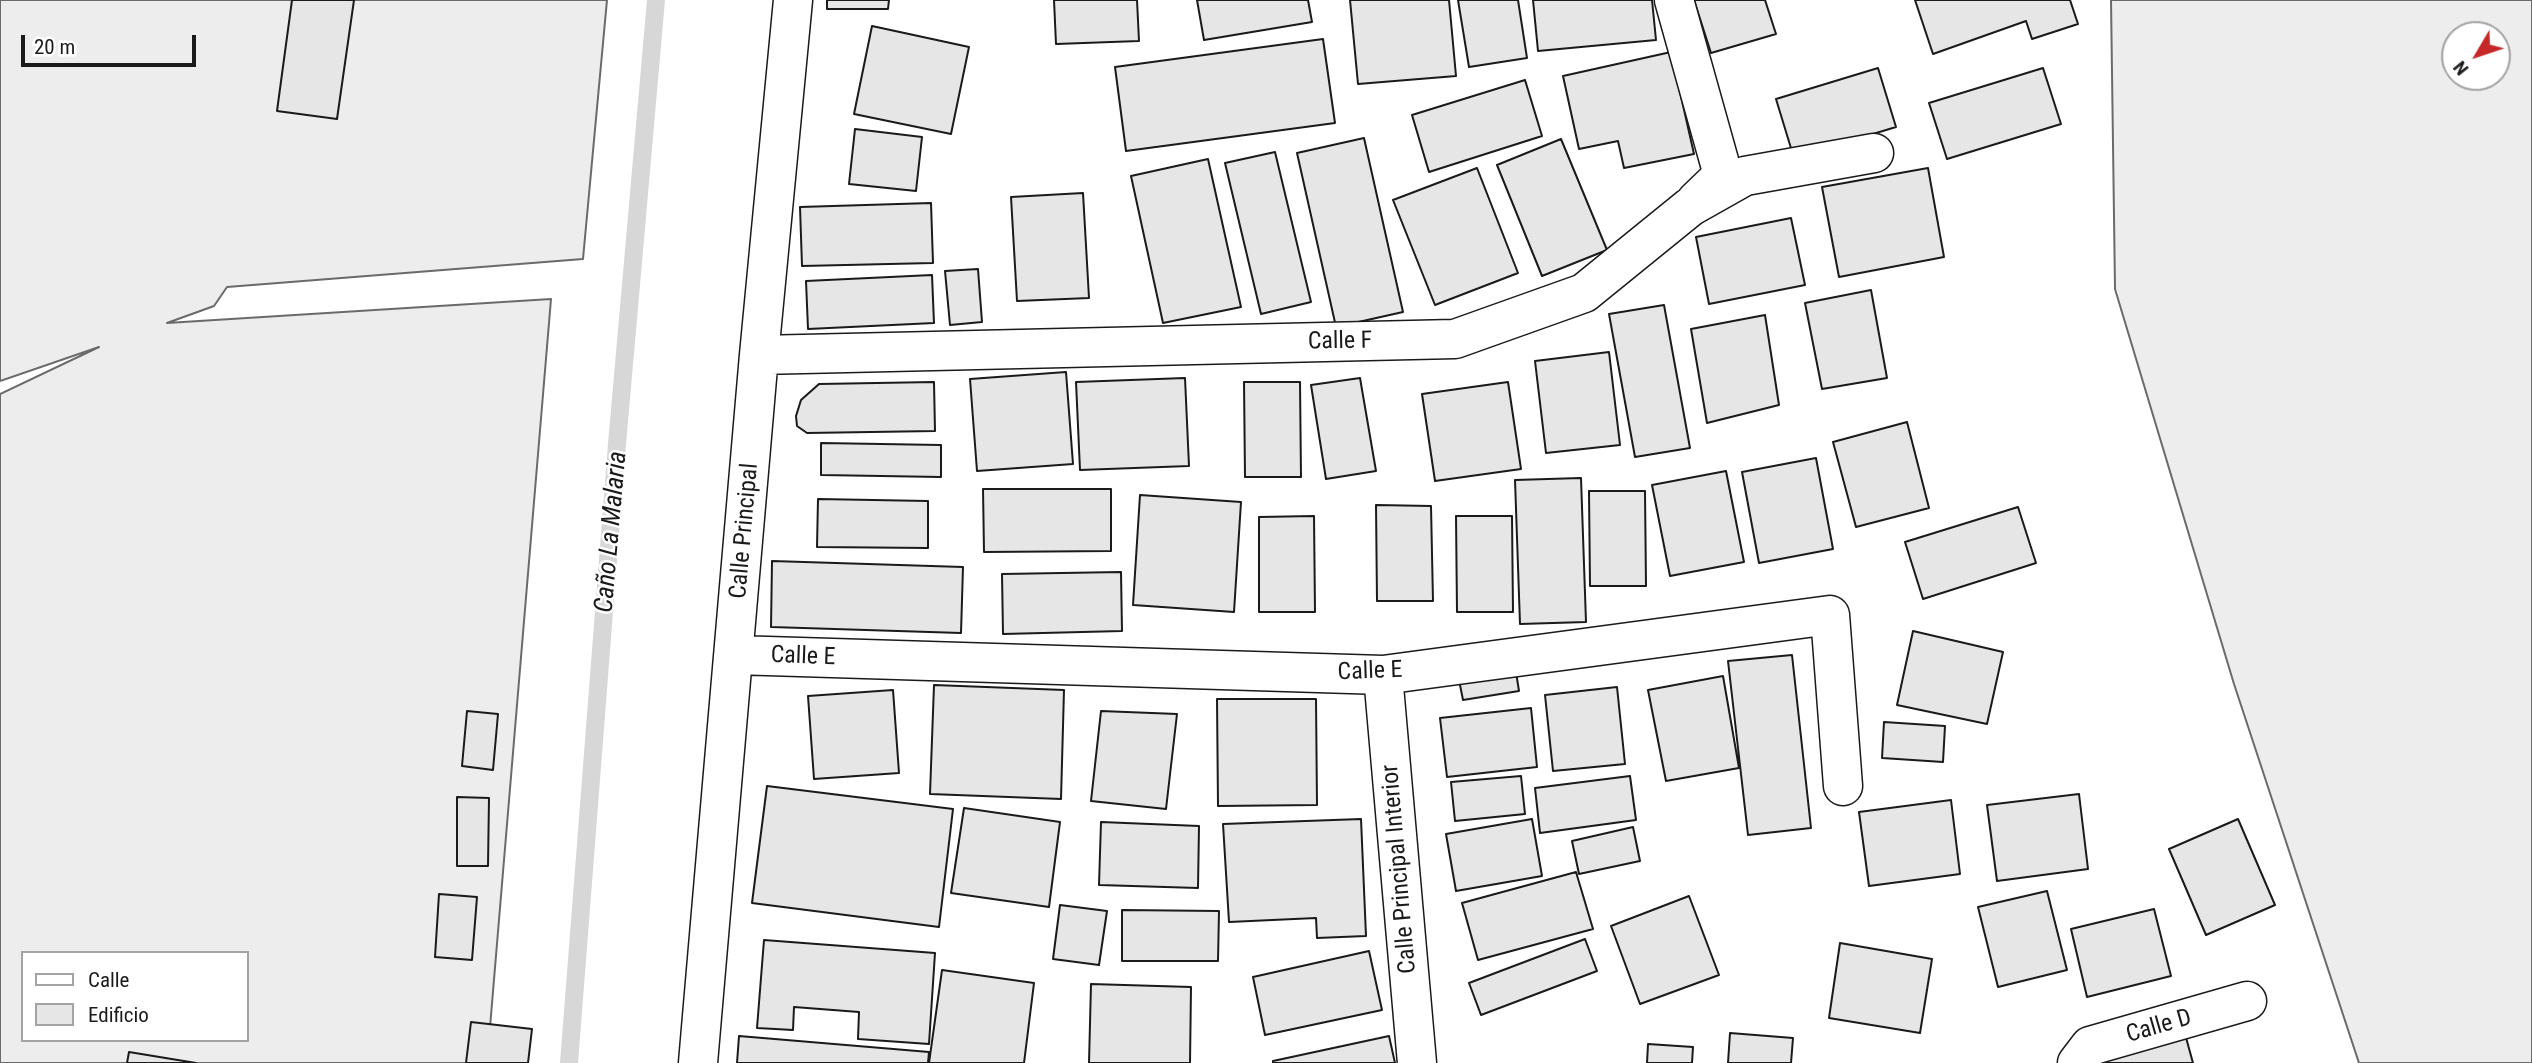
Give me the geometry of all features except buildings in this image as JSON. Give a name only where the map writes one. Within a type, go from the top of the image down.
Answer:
[{"type":"street","name":"Calle Principal","points":[[698,1063],[759,355],[793,0]]},
{"type":"street","points":[[1674,0],[1723,174],[1689,207]]},
{"type":"street","name":"Calle F","points":[[759,355],[1455,339],[1584,293],[1689,207],[1745,176],[1874,153]]},
{"type":"street","name":"Calle E","points":[[735,655],[1383,675],[1830,615],[1843,786]]},
{"type":"street","name":"Calle Principal Interior","points":[[1383,675],[1417,1063]]},
{"type":"street","name":"Calle D","points":[[2077,1063],[2090,1046],[2248,1001]]},
{"type":"shaded area","points":[[0,0],[607,0],[583,259],[227,287],[214,306],[167,323],[551,299],[487,1063],[0,1063],[0,394],[99,347],[0,381]]},
{"type":"shaded area","points":[[2111,0],[2532,0],[2532,1063],[2359,1063],[2234,684],[2115,289]]},
{"type":"waterway","name":"Caño La Malaria","points":[[569,1063],[617,444],[656,0]]}]
